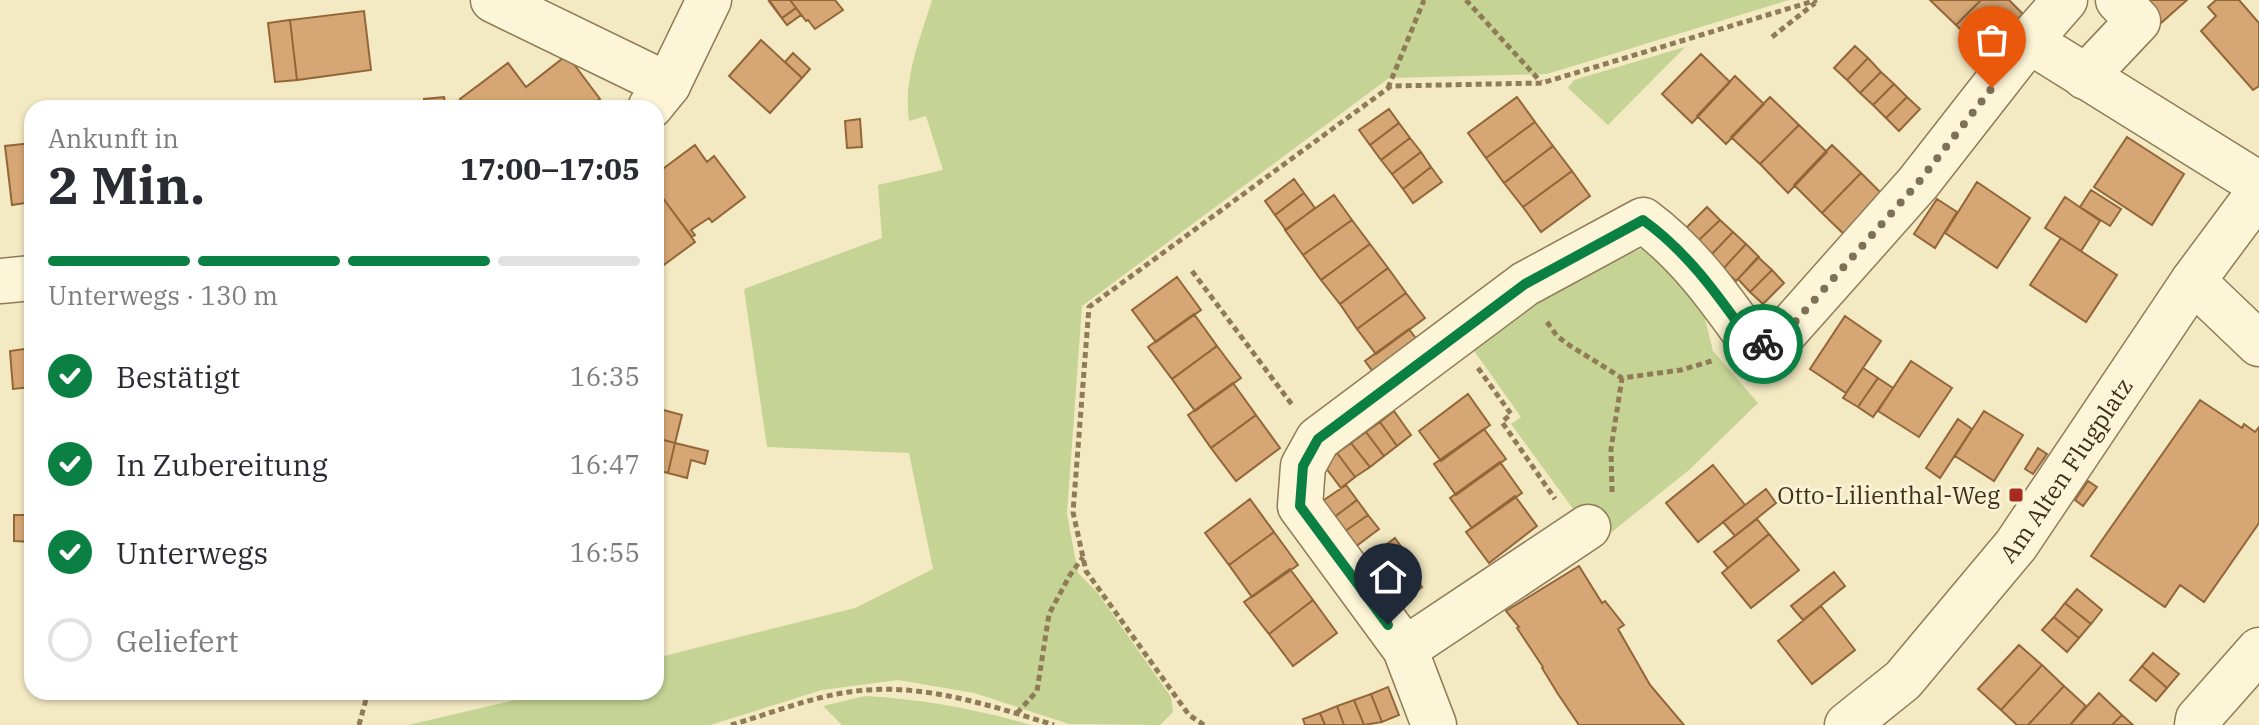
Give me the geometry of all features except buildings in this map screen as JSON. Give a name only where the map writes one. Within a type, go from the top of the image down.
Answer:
[{"type":"street","points":[[493,0],[659,96],[709,0]]},
{"type":"street","points":[[1434,725],[1405,649],[1300,506],[1303,466],[1318,439],[1525,284],[1643,220],[1670,240],[1705,277],[1752,343],[1774,345],[1918,183],[2065,0]]},
{"type":"street","points":[[2085,77],[2138,21],[2118,0]]},
{"type":"street","points":[[2029,41],[2259,184]]},
{"type":"street","name":"Am Alten Flugplatz","points":[[1847,725],[1903,680],[2016,545],[2193,281],[2259,192]]},
{"type":"street","points":[[0,281],[24,279]]},
{"type":"street","points":[[2193,281],[2259,344]]},
{"type":"street","points":[[1405,649],[1584,530]]},
{"type":"street","points":[[2197,725],[2198,719],[2259,650]]},
{"type":"path","points":[[1387,89],[1424,0]]},
{"type":"path","points":[[1466,0],[1542,83]]},
{"type":"path","points":[[1204,725],[1189,715],[1086,571],[1073,512],[1089,307],[1391,86],[1542,83],[1818,0]]},
{"type":"path","points":[[1772,37],[1818,0]]},
{"type":"path","points":[[1192,271],[1318,439]]},
{"type":"path","points":[[1525,284],[1537,309],[1557,336],[1622,378],[1691,368],[1752,343]]},
{"type":"path","points":[[1454,335],[1511,414],[1502,422],[1584,530],[1604,509],[1612,494],[1611,449],[1622,378]]},
{"type":"path","points":[[1016,714],[1037,691],[1049,614],[1083,557]]},
{"type":"path","points":[[731,725],[826,697],[866,690],[913,692],[1054,725]]},
{"type":"path","points":[[359,725],[366,700]]},
{"type":"green space","points":[[932,0],[1789,0],[1547,74],[1389,78],[1082,306],[1067,514],[1078,573],[1097,592],[1171,697],[1173,712],[1160,725],[1069,724],[974,693],[898,680],[822,690],[710,725],[408,725],[515,700],[664,700],[664,656],[855,608],[933,569],[909,453],[767,447],[744,289],[882,238],[878,185],[943,170],[926,116],[909,121],[908,90]]},
{"type":"green space","points":[[1685,47],[1608,125],[1568,88],[1574,80]]},
{"type":"green space","points":[[1648,247],[1699,294],[1713,351],[1758,403],[1689,470],[1598,543],[1511,424],[1521,417],[1470,345],[1524,302],[1609,260]]},
{"type":"green space","points":[[865,696],[949,706],[1031,725],[842,725],[823,706]]},
{"type":"way so far","points":[[1763,344],[1774,345],[1794,323],[1918,183],[1992,88]]},
{"type":"place","name":"Otto-Lilienthal-Weg","points":[[2016,495]]},
{"type":"route","points":[[1388,625],[1300,506],[1303,466],[1318,439],[1454,335],[1525,284],[1643,220],[1670,240],[1705,277],[1752,343],[1763,344]]}]
